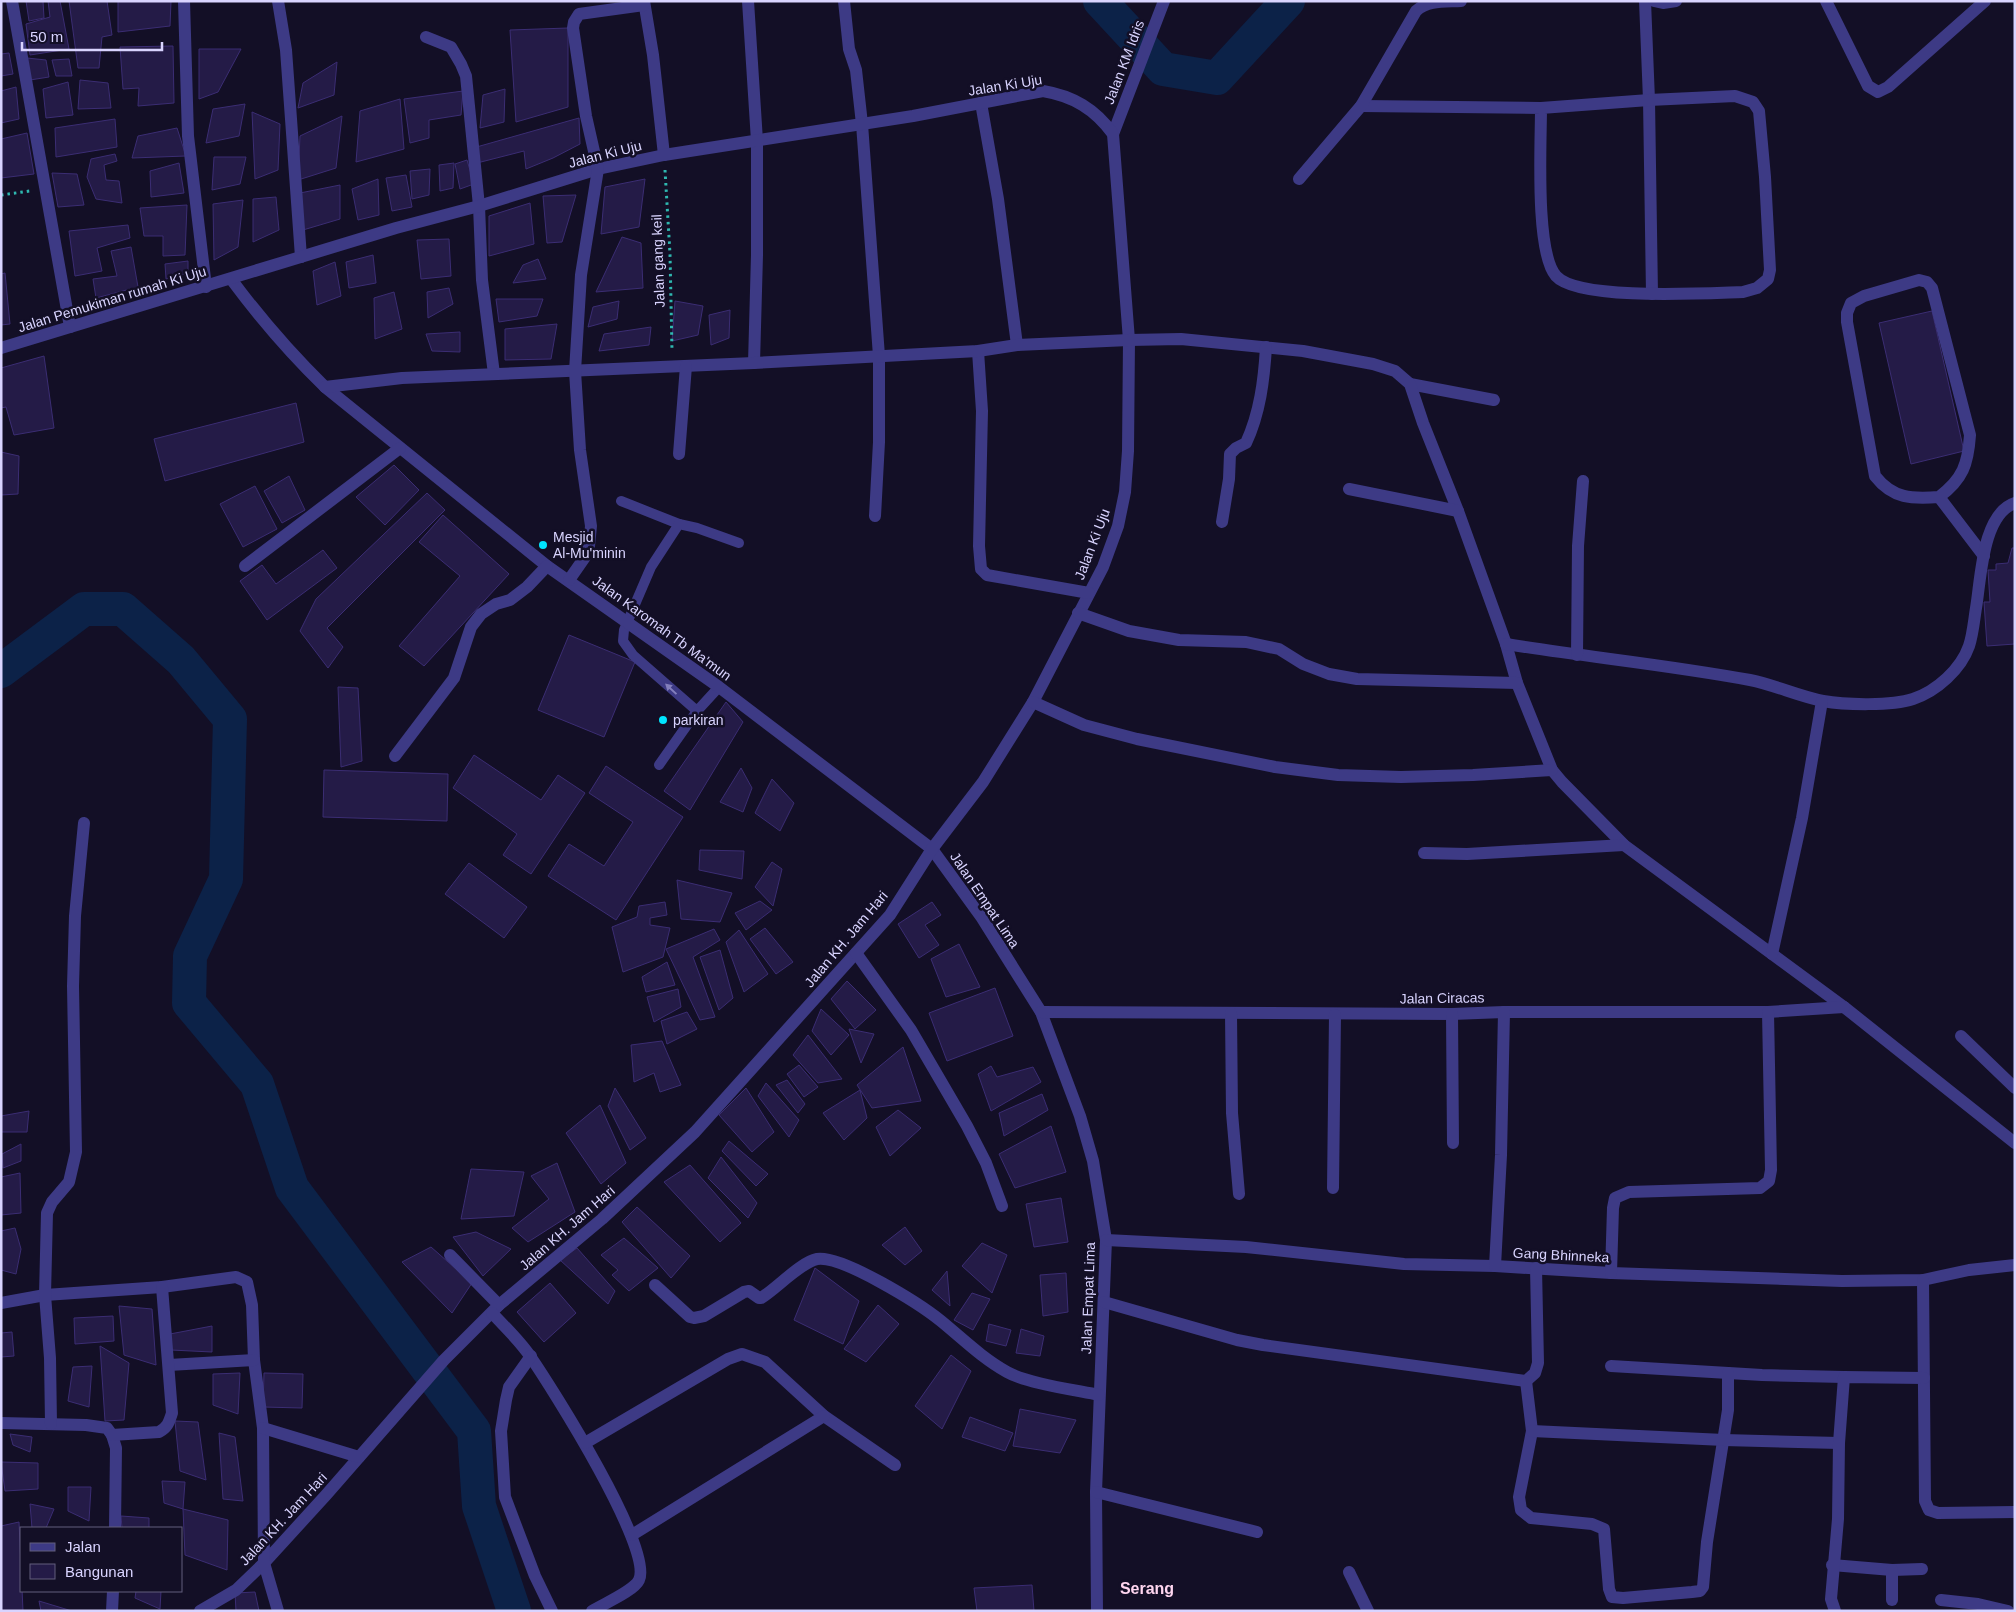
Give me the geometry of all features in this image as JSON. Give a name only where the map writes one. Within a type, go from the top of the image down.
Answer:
[{"type":"street","points":[[12,1],[70,327]]},
{"type":"street","points":[[184,1],[188,136],[206,286]]},
{"type":"street","points":[[278,1],[287,57],[301,257]]},
{"type":"street","points":[[748,1],[757,141],[757,255],[754,364]]},
{"type":"street","points":[[844,1],[849,49],[856,70],[862,124],[879,356],[879,442],[875,516]]},
{"type":"street","name":"Jalan KM Idris","points":[[1112,134],[1164,1]]},
{"type":"street","points":[[1299,179],[1361,106],[1416,11],[1422,6],[1432,3],[1460,1]]},
{"type":"street","points":[[1646,1],[1652,294]]},
{"type":"street","points":[[1654,1],[1663,3],[1676,1]]},
{"type":"street","points":[[1826,1],[1868,86],[1878,92],[1888,87],[1985,1]]},
{"type":"street","points":[[569,580],[585,557],[589,546],[591,526],[580,450],[575,371],[581,275],[598,169],[586,116],[573,28],[579,14],[644,3],[653,55],[664,155]]},
{"type":"street","points":[[426,37],[451,47],[466,76],[479,206],[482,280],[494,374]]},
{"type":"street","name":"Jalan Ki Uju","points":[[231,279],[598,169],[664,155],[862,124],[1043,91],[1062,94],[1103,120],[1112,134],[1129,340],[1128,451],[1125,492],[1118,526],[1103,567],[1033,702],[983,782],[932,848]]},
{"type":"street","points":[[1361,106],[1541,108],[1735,96],[1753,102],[1759,112],[1765,178],[1770,270],[1768,279],[1757,288],[1743,292],[1652,294],[1585,289],[1571,285],[1556,277],[1547,258],[1542,231],[1541,108]]},
{"type":"street","points":[[981,103],[998,199],[1017,345]]},
{"type":"street","name":"Jalan Pemukiman rumah Ki Uju","points":[[1,348],[231,279]]},
{"type":"street","name":"Jalan Karomah Tb Ma'mun","points":[[231,279],[291,354],[325,387],[400,448],[547,566],[628,621],[719,687],[932,848]]},
{"type":"street","points":[[1919,280],[1927,282],[1932,288],[1970,435],[1968,458],[1960,475],[1951,488],[1939,498],[1907,497],[1893,493],[1875,476],[1847,322],[1851,303],[1864,296],[1919,280]]},
{"type":"street","points":[[325,387],[402,378],[672,368],[978,351],[1017,345],[1129,340],[1181,340],[1303,351],[1373,364],[1395,371],[1410,384],[1494,400]]},
{"type":"street","points":[[1222,522],[1229,479],[1230,454],[1246,442],[1253,428],[1262,391],[1266,347]]},
{"type":"street","points":[[978,351],[982,411],[979,546],[981,569],[987,575],[1089,593]]},
{"type":"street","points":[[679,454],[686,366]]},
{"type":"street","points":[[1410,384],[1506,644],[1517,683],[1552,770],[1593,816],[1624,845],[1844,1007],[2015,1143]]},
{"type":"street","points":[[245,566],[400,448]]},
{"type":"street","points":[[1577,655],[1578,546],[1583,481]]},
{"type":"street","points":[[1349,489],[1458,511]]},
{"type":"street","points":[[1939,498],[1984,556]]},
{"type":"street","points":[[1506,644],[1752,680],[1822,701],[1866,704],[1913,699],[1934,688],[1954,672],[1970,646],[1984,556],[1990,531],[1995,519],[2008,505],[2015,503]]},
{"type":"street","points":[[395,756],[454,678],[471,627],[476,620],[481,614],[496,604],[510,600],[522,591],[547,566]]},
{"type":"street","points":[[1078,613],[1129,630],[1179,640],[1246,642],[1279,649],[1303,664],[1329,674],[1349,678],[1517,683]]},
{"type":"street","points":[[1772,954],[1802,818],[1822,701]]},
{"type":"street","points":[[1033,702],[1084,725],[1128,737],[1275,767],[1338,775],[1401,777],[1552,770]]},
{"type":"street","points":[[51,1424],[50,1358],[46,1295],[47,1213],[52,1202],[68,1182],[76,1152],[72,986],[75,916],[84,823]]},
{"type":"street","points":[[1424,853],[1467,854],[1624,845]]},
{"type":"street","name":"Jalan KH. Jam Hari","points":[[200,1611],[236,1590],[264,1563],[444,1360],[496,1309],[602,1219],[676,1151],[890,915],[932,848]]},
{"type":"street","name":"Jalan Empat Lima","points":[[932,848],[982,918],[1041,1012],[1083,1125],[1093,1161],[1106,1240],[1096,1492],[1097,1611]]},
{"type":"street","points":[[856,953],[911,1030],[967,1126],[986,1163],[1002,1206]]},
{"type":"street","name":"Jalan Ciracas","points":[[1041,1012],[1336,1015],[1504,1012],[1768,1012],[1844,1007]]},
{"type":"street","points":[[1495,1266],[1501,1155],[1504,1012]]},
{"type":"street","points":[[1611,1273],[1615,1198],[1630,1192],[1760,1188],[1769,1181],[1771,1170],[1768,1012]]},
{"type":"street","points":[[1231,1013],[1232,1113],[1239,1194]]},
{"type":"street","points":[[1452,1014],[1453,1143]]},
{"type":"street","points":[[1333,1188],[1336,1015]]},
{"type":"street","points":[[1961,1036],[2015,1088]]},
{"type":"street","name":"Gang Bhinneka","points":[[1106,1240],[1246,1247],[1404,1264],[1495,1266],[1611,1273],[1842,1281],[1923,1280],[1969,1270],[2015,1265]]},
{"type":"street","points":[[450,1255],[496,1309],[530,1356],[585,1442],[632,1535],[639,1555],[641,1578],[636,1586],[592,1611]]},
{"type":"street","points":[[655,1285],[690,1317],[698,1318],[744,1292],[749,1292],[761,1298],[811,1260],[829,1259],[857,1269],[931,1315],[1009,1374],[1099,1395]]},
{"type":"street","points":[[1104,1302],[1237,1340],[1263,1345],[1526,1381],[1535,1373],[1538,1363],[1536,1268]]},
{"type":"street","points":[[1,1303],[46,1295],[162,1287],[236,1277],[247,1282],[252,1305],[254,1360],[263,1428],[264,1563],[278,1611]]},
{"type":"street","points":[[1923,1280],[1925,1501],[1929,1510],[1938,1512],[2015,1512]]},
{"type":"street","points":[[112,1435],[159,1432],[166,1428],[172,1413],[162,1287]]},
{"type":"street","points":[[585,1442],[728,1359],[742,1354],[765,1362],[824,1416],[895,1465]]},
{"type":"street","points":[[530,1356],[509,1387],[506,1400],[501,1431],[505,1497],[535,1576],[552,1611]]},
{"type":"street","points":[[169,1365],[254,1360]]},
{"type":"street","points":[[1611,1366],[1728,1373],[1924,1378]]},
{"type":"street","points":[[1526,1381],[1532,1431],[1519,1497],[1521,1510],[1531,1518],[1592,1524],[1604,1529],[1609,1589],[1612,1597],[1623,1598],[1700,1591],[1703,1587],[1707,1542],[1728,1410],[1728,1373]]},
{"type":"street","points":[[1835,1611],[1831,1599],[1832,1565],[1838,1520],[1839,1443],[1844,1377]]},
{"type":"street","points":[[632,1535],[824,1416]]},
{"type":"street","points":[[1,1423],[97,1426],[106,1428],[112,1435],[116,1448],[115,1527]]},
{"type":"street","points":[[263,1428],[362,1453]]},
{"type":"street","points":[[1532,1431],[1839,1443]]},
{"type":"street","points":[[1096,1492],[1257,1532]]},
{"type":"street","points":[[1832,1565],[1892,1570],[1922,1569]]},
{"type":"street","points":[[1892,1570],[1892,1600]]},
{"type":"street","points":[[1349,1572],[1368,1611]]},
{"type":"street","points":[[112,1611],[113,1592]]},
{"type":"street","points":[[1941,1600],[1978,1604],[2008,1611]]},
{"type":"lane","points":[[621,501],[679,524],[697,528],[739,543]]},
{"type":"lane","points":[[679,524],[651,567],[628,621],[622,641],[627,649],[697,711]]},
{"type":"lane","points":[[659,764],[697,711],[719,687]]},
{"type":"path","name":"Jalan gang keil","points":[[664,155],[670,254],[672,368]]},
{"type":"path","points":[[1,195],[46,188]]},
{"type":"building","points":[[26,1],[43,1],[44,18],[29,21]]},
{"type":"building","points":[[48,1],[60,1],[69,49],[30,55],[26,24],[50,17]]},
{"type":"building","points":[[69,1],[107,1],[112,35],[102,37],[99,68],[78,68]]},
{"type":"building","points":[[118,1],[171,1],[170,26],[118,32]]},
{"type":"building","points":[[568,28],[568,107],[516,122],[510,30]]},
{"type":"building","points":[[173,46],[174,103],[138,106],[139,88],[123,89],[120,47]]},
{"type":"building","points":[[199,49],[241,49],[218,92],[199,99]]},
{"type":"building","points":[[9,53],[13,74],[1,76],[1,54]]},
{"type":"building","points":[[27,58],[46,60],[49,77],[30,80]]},
{"type":"building","points":[[69,59],[72,76],[56,76],[52,60]]},
{"type":"building","points":[[337,62],[334,95],[298,108],[303,83]]},
{"type":"building","points":[[80,80],[108,83],[111,108],[78,109]]},
{"type":"building","points":[[68,82],[73,115],[46,118],[43,89]]},
{"type":"building","points":[[16,87],[19,119],[1,123],[1,91]]},
{"type":"building","points":[[505,89],[504,122],[480,128],[483,95]]},
{"type":"building","points":[[463,91],[461,115],[429,120],[429,138],[410,143],[404,99]]},
{"type":"building","points":[[400,99],[404,149],[356,162],[360,111]]},
{"type":"building","points":[[245,104],[239,136],[206,143],[213,109]]},
{"type":"building","points":[[252,112],[280,124],[278,170],[255,179]]},
{"type":"building","points":[[342,116],[336,168],[298,180],[300,136]]},
{"type":"building","points":[[579,118],[580,144],[553,158],[526,169],[524,151],[477,163],[473,148]]},
{"type":"building","points":[[115,119],[117,147],[56,157],[55,128]]},
{"type":"building","points":[[177,128],[186,156],[132,158],[138,136]]},
{"type":"building","points":[[27,133],[34,174],[1,178],[1,139]]},
{"type":"building","points":[[115,154],[117,161],[104,165],[106,180],[119,181],[122,203],[96,199],[87,177],[91,159]]},
{"type":"building","points":[[214,157],[246,157],[240,184],[212,190]]},
{"type":"building","points":[[467,160],[474,184],[460,189],[455,164]]},
{"type":"building","points":[[179,163],[184,193],[151,197],[150,171]]},
{"type":"building","points":[[454,163],[453,188],[440,191],[439,165]]},
{"type":"building","points":[[430,169],[429,195],[412,199],[410,171]]},
{"type":"building","points":[[52,173],[77,174],[84,205],[58,207]]},
{"type":"building","points":[[406,175],[412,207],[392,211],[386,178]]},
{"type":"building","points":[[378,179],[379,215],[358,220],[352,189]]},
{"type":"building","points":[[645,179],[639,227],[601,234],[605,187]]},
{"type":"building","points":[[340,185],[340,219],[303,230],[300,193]]},
{"type":"building","points":[[576,195],[562,242],[547,243],[543,196]]},
{"type":"building","points":[[276,197],[279,230],[253,242],[253,199]]},
{"type":"building","points":[[243,200],[238,247],[214,260],[213,204]]},
{"type":"building","points":[[530,203],[534,244],[489,256],[489,216]]},
{"type":"building","points":[[187,205],[185,255],[163,256],[163,236],[144,236],[140,208]]},
{"type":"building","points":[[128,225],[130,238],[97,248],[102,271],[75,276],[69,231]]},
{"type":"building","points":[[622,237],[641,243],[643,288],[596,292]]},
{"type":"building","points":[[449,239],[451,276],[421,279],[417,240]]},
{"type":"building","points":[[131,247],[138,287],[96,298],[93,279],[117,276],[111,251]]},
{"type":"building","points":[[373,255],[376,283],[349,288],[346,262]]},
{"type":"building","points":[[538,259],[546,279],[513,283],[523,265]]},
{"type":"building","points":[[188,261],[188,273],[166,279],[165,264]]},
{"type":"building","points":[[335,262],[341,296],[317,305],[313,271]]},
{"type":"building","points":[[5,273],[10,324],[1,325],[1,274]]},
{"type":"building","points":[[449,288],[453,304],[428,318],[427,292]]},
{"type":"building","points":[[394,292],[402,329],[375,339],[374,298]]},
{"type":"building","points":[[496,299],[543,299],[537,316],[499,322]]},
{"type":"building","points":[[619,301],[617,319],[588,327],[593,307]]},
{"type":"building","points":[[675,301],[703,306],[698,335],[672,341]]},
{"type":"building","points":[[730,310],[729,338],[711,345],[709,315]]},
{"type":"building","points":[[1932,311],[1964,451],[1911,464],[1879,323]]},
{"type":"building","points":[[557,324],[551,359],[505,360],[505,329]]},
{"type":"building","points":[[651,327],[649,345],[599,351],[604,334]]},
{"type":"building","points":[[460,332],[460,352],[432,351],[426,334]]},
{"type":"building","points":[[44,356],[54,428],[14,435],[6,407],[1,408],[1,368]]},
{"type":"building","points":[[296,403],[304,442],[165,481],[154,439]]},
{"type":"building","points":[[1,452],[19,456],[18,494],[1,495]]},
{"type":"building","points":[[394,465],[419,490],[385,525],[356,497]]},
{"type":"building","points":[[289,476],[305,510],[282,523],[264,491]]},
{"type":"building","points":[[255,486],[277,529],[243,547],[220,504]]},
{"type":"building","points":[[427,493],[445,510],[327,628],[343,647],[328,668],[300,631],[316,599]]},
{"type":"building","points":[[443,515],[509,574],[424,666],[399,646],[460,576],[419,542]]},
{"type":"building","points":[[2012,548],[2015,548],[2015,644],[1987,646],[1984,602],[1990,602],[1988,570],[1996,570],[1996,564],[2008,563]]},
{"type":"building","points":[[323,550],[337,568],[267,620],[240,581],[262,565],[276,584]]},
{"type":"building","points":[[569,635],[635,662],[604,737],[538,710]]},
{"type":"building","points":[[338,687],[358,688],[362,761],[341,767]]},
{"type":"building","points":[[726,702],[743,722],[690,810],[664,791]]},
{"type":"building","points":[[474,755],[541,800],[558,775],[585,793],[531,874],[503,855],[517,834],[453,788]]},
{"type":"building","points":[[606,766],[683,817],[616,920],[548,876],[569,844],[604,866],[633,822],[589,793]]},
{"type":"building","points":[[741,768],[752,788],[743,812],[720,802]]},
{"type":"building","points":[[324,770],[448,774],[447,821],[323,817]]},
{"type":"building","points":[[772,779],[794,803],[780,831],[755,813]]},
{"type":"building","points":[[700,850],[744,851],[742,879],[699,870]]},
{"type":"building","points":[[772,862],[782,869],[773,906],[755,887]]},
{"type":"building","points":[[469,863],[527,907],[504,938],[445,894]]},
{"type":"building","points":[[677,880],[732,893],[720,922],[681,919]]},
{"type":"building","points":[[760,901],[772,910],[746,930],[735,913]]},
{"type":"building","points":[[665,902],[667,915],[650,918],[650,925],[670,928],[663,957],[623,972],[612,927],[637,917],[639,906]]},
{"type":"building","points":[[932,902],[941,915],[925,925],[939,945],[919,958],[898,924]]},
{"type":"building","points":[[765,928],[793,962],[776,974],[750,939]]},
{"type":"building","points":[[714,929],[720,940],[693,957],[715,1017],[700,1020],[666,949]]},
{"type":"building","points":[[739,930],[768,974],[744,992],[726,942]]},
{"type":"building","points":[[959,944],[980,987],[946,997],[931,959]]},
{"type":"building","points":[[720,950],[733,998],[719,1010],[700,957]]},
{"type":"building","points":[[667,962],[675,985],[646,992],[642,977]]},
{"type":"building","points":[[847,981],[876,1010],[855,1029],[831,999]]},
{"type":"building","points":[[995,988],[1013,1036],[947,1061],[929,1013]]},
{"type":"building","points":[[678,989],[681,1007],[654,1022],[647,997]]},
{"type":"building","points":[[821,1009],[849,1035],[831,1055],[812,1031]]},
{"type":"building","points":[[687,1012],[697,1029],[667,1044],[661,1021]]},
{"type":"building","points":[[849,1029],[874,1034],[861,1063]]},
{"type":"building","points":[[808,1035],[842,1079],[818,1083],[793,1055]]},
{"type":"building","points":[[662,1041],[681,1085],[660,1092],[654,1073],[634,1082],[631,1045]]},
{"type":"building","points":[[903,1047],[921,1101],[872,1108],[857,1085]]},
{"type":"building","points":[[799,1065],[818,1087],[804,1097],[787,1074]]},
{"type":"building","points":[[991,1066],[997,1077],[1033,1067],[1041,1082],[991,1111],[978,1074]]},
{"type":"building","points":[[787,1080],[805,1104],[798,1113],[776,1085]]},
{"type":"building","points":[[766,1083],[799,1120],[789,1137],[758,1096]]},
{"type":"building","points":[[615,1088],[646,1138],[630,1150],[608,1106]]},
{"type":"building","points":[[746,1088],[774,1132],[752,1152],[719,1115]]},
{"type":"building","points":[[860,1090],[867,1118],[844,1140],[823,1113]]},
{"type":"building","points":[[1042,1094],[1048,1110],[1004,1136],[999,1113]]},
{"type":"building","points":[[600,1105],[626,1163],[601,1184],[566,1133]]},
{"type":"building","points":[[898,1110],[921,1128],[890,1156],[876,1127]]},
{"type":"building","points":[[29,1111],[27,1132],[1,1132],[1,1116]]},
{"type":"building","points":[[1051,1126],[1066,1172],[1015,1188],[999,1154]]},
{"type":"building","points":[[729,1141],[768,1174],[756,1186],[722,1151]]},
{"type":"building","points":[[21,1144],[21,1161],[3,1168],[2,1154]]},
{"type":"building","points":[[721,1157],[757,1203],[748,1218],[708,1178]]},
{"type":"building","points":[[557,1163],[575,1212],[528,1242],[512,1228],[549,1199],[531,1176]]},
{"type":"building","points":[[690,1165],[741,1223],[720,1242],[664,1182]]},
{"type":"building","points":[[471,1169],[524,1172],[514,1216],[461,1219]]},
{"type":"building","points":[[20,1173],[21,1213],[1,1215],[1,1177]]},
{"type":"building","points":[[1061,1198],[1068,1242],[1034,1247],[1026,1204]]},
{"type":"building","points":[[637,1207],[690,1256],[671,1278],[622,1222]]},
{"type":"building","points":[[905,1227],[922,1251],[905,1265],[882,1245]]},
{"type":"building","points":[[15,1228],[21,1249],[16,1274],[1,1270],[1,1231]]},
{"type":"building","points":[[476,1232],[511,1249],[483,1276],[453,1237]]},
{"type":"building","points":[[624,1238],[658,1268],[629,1291],[612,1275],[618,1270],[601,1255]]},
{"type":"building","points":[[982,1243],[1007,1255],[992,1293],[962,1266]]},
{"type":"building","points":[[431,1247],[472,1283],[452,1313],[402,1262]]},
{"type":"building","points":[[577,1248],[615,1291],[608,1304],[560,1260]]},
{"type":"building","points":[[815,1268],[859,1301],[843,1344],[794,1320]]},
{"type":"building","points":[[947,1271],[950,1306],[932,1290]]},
{"type":"building","points":[[1066,1273],[1068,1312],[1043,1316],[1040,1275]]},
{"type":"building","points":[[550,1283],[576,1313],[544,1342],[517,1312]]},
{"type":"building","points":[[972,1293],[990,1299],[973,1330],[954,1320]]},
{"type":"building","points":[[878,1305],[899,1324],[866,1362],[844,1349]]},
{"type":"building","points":[[119,1306],[152,1309],[156,1365],[124,1355]]},
{"type":"building","points":[[113,1316],[114,1341],[75,1344],[74,1318]]},
{"type":"building","points":[[989,1324],[1011,1330],[1006,1346],[986,1341]]},
{"type":"building","points":[[212,1326],[212,1352],[171,1350],[170,1334]]},
{"type":"building","points":[[1021,1329],[1044,1336],[1040,1356],[1016,1353]]},
{"type":"building","points":[[12,1332],[14,1356],[1,1357],[1,1333]]},
{"type":"building","points":[[100,1346],[129,1363],[124,1420],[105,1421]]},
{"type":"building","points":[[951,1355],[971,1371],[942,1429],[915,1406]]},
{"type":"building","points":[[92,1366],[89,1407],[68,1401],[73,1367]]},
{"type":"building","points":[[240,1373],[238,1414],[213,1405],[213,1374]]},
{"type":"building","points":[[264,1373],[303,1374],[302,1408],[263,1407]]},
{"type":"building","points":[[1020,1409],[1076,1420],[1060,1453],[1013,1446]]},
{"type":"building","points":[[970,1417],[1013,1433],[1005,1451],[962,1437]]},
{"type":"building","points":[[175,1421],[198,1422],[206,1480],[180,1471]]},
{"type":"building","points":[[219,1433],[235,1437],[243,1501],[223,1499]]},
{"type":"building","points":[[10,1434],[32,1437],[30,1452],[13,1445]]},
{"type":"building","points":[[1,1462],[38,1463],[38,1489],[5,1491]]},
{"type":"building","points":[[162,1481],[185,1482],[183,1509],[164,1503]]},
{"type":"building","points":[[68,1487],[91,1487],[89,1521],[68,1511]]},
{"type":"building","points":[[30,1504],[54,1509],[46,1527],[32,1527]]},
{"type":"building","points":[[183,1509],[228,1520],[227,1570],[185,1555]]},
{"type":"building","points":[[121,1516],[149,1518],[149,1527],[122,1527]]},
{"type":"building","points":[[19,1522],[20,1592],[22,1592],[23,1611],[1,1611],[1,1526]]},
{"type":"building","points":[[1032,1585],[1034,1611],[977,1611],[974,1588]]},
{"type":"building","points":[[136,1592],[161,1592],[160,1609],[135,1598]]},
{"type":"building","points":[[255,1592],[259,1611],[236,1611],[235,1593]]},
{"type":"building","points":[[39,1601],[72,1611],[41,1611]]},
{"type":"waterway","points":[[1100,1],[1163,69],[1217,78],[1288,1]]},
{"type":"waterway","points":[[1,671],[84,609],[123,609],[181,660],[230,719],[226,879],[190,956],[189,1003],[257,1084],[292,1188],[474,1431],[479,1506],[514,1611]]},
{"type":"place","name":"Mesjid Al-Mu'minin","points":[[543,545]]},
{"type":"place","name":"parkiran","points":[[663,720]]},
{"type":"district","name":"Serang","points":[[1147,1588]]}]
